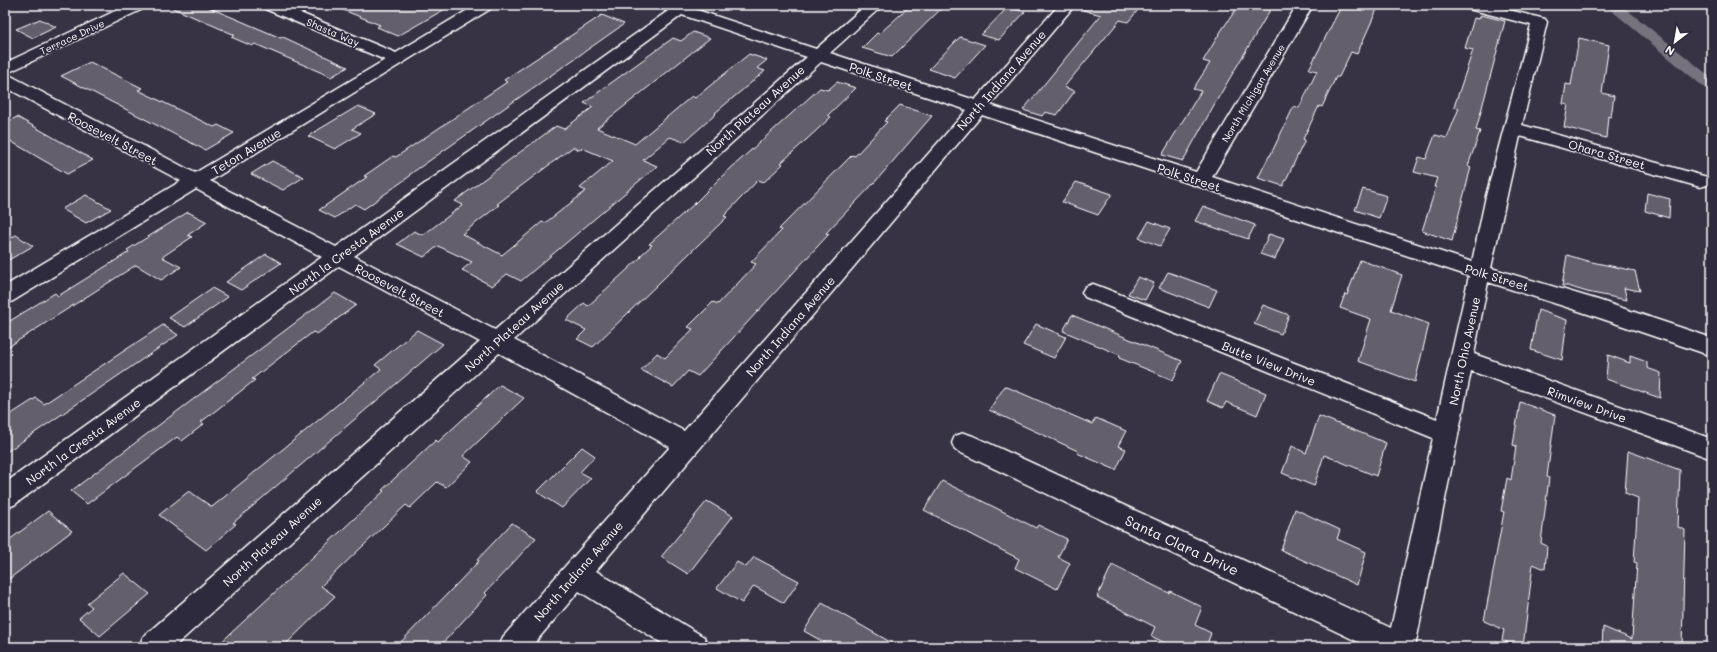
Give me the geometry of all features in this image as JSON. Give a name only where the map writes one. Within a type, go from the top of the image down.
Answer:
[{"type":"street","name":"Terrace Drive","points":[[5,69],[140,5]]},
{"type":"street","name":"Shasta Way","points":[[268,5],[397,59]]},
{"type":"street","name":"Teton Avenue","points":[[5,296],[487,5]]},
{"type":"street","name":"North Plateau Avenue","points":[[153,647],[875,5]]},
{"type":"street","name":"North Indiana Avenue","points":[[513,647],[1067,5]]},
{"type":"street","name":"North Michigan Avenue","points":[[1200,181],[1305,5]]},
{"type":"street","name":"Polk Street","points":[[677,6],[978,108],[1480,272],[1590,306],[1712,347]]},
{"type":"street","name":"North la Cresta Avenue","points":[[5,497],[338,257],[677,6]]},
{"type":"street","name":"North Ohio Avenue","points":[[1400,647],[1496,196],[1539,22],[1475,6]]},
{"type":"street","name":"Roosevelt Street","points":[[5,80],[497,341],[687,445]]},
{"type":"street","name":"Ohara Street","points":[[1513,128],[1700,181]]},
{"type":"street","name":"Butte View Drive","points":[[1093,292],[1446,433]]},
{"type":"street","name":"Rimview Drive","points":[[1462,359],[1712,449]]},
{"type":"street","name":"Santa Clara Drive","points":[[964,443],[1400,647]]},
{"type":"street","points":[[576,574],[694,647]]},
{"type":"building","points":[[166,5],[203,5],[281,38],[283,37],[348,67],[331,77],[255,44],[252,46],[231,37],[235,35]]},
{"type":"building","points":[[331,5],[452,5],[398,36],[377,27],[380,25]]},
{"type":"building","points":[[911,5],[945,5],[892,57],[862,48],[877,33],[879,34]]},
{"type":"building","points":[[1084,5],[1122,5],[1138,10],[1128,22],[1120,20],[1064,87],[1075,91],[1057,115],[1045,112],[1042,116],[1023,110],[1101,15],[1083,10]]},
{"type":"building","points":[[1239,5],[1273,5],[1183,161],[1162,155],[1201,91],[1193,89],[1210,63],[1203,61]]},
{"type":"building","points":[[1342,5],[1379,5],[1357,54],[1351,52],[1339,77],[1336,77],[1322,107],[1319,106],[1283,186],[1258,178],[1294,106],[1299,108],[1317,71],[1309,69]]},
{"type":"building","points":[[1008,7],[1025,12],[999,40],[981,35]]},
{"type":"building","points":[[602,15],[624,24],[409,175],[410,176],[364,209],[355,204],[335,218],[319,210],[367,177],[364,176],[393,156],[396,157],[439,128],[507,82],[504,80]]},
{"type":"building","points":[[1481,15],[1505,21],[1476,130],[1480,131],[1468,166],[1471,167],[1452,241],[1422,231],[1436,187],[1434,187],[1437,178],[1414,172],[1419,157],[1426,159],[1435,135],[1447,138],[1459,108],[1454,107],[1473,50],[1465,48],[1474,18],[1479,19]]},
{"type":"building","points":[[40,19],[56,27],[33,38],[16,29]]},
{"type":"building","points":[[693,32],[710,38],[597,128],[635,144],[692,96],[695,98],[749,54],[767,60],[757,68],[765,71],[715,113],[716,114],[684,142],[670,137],[643,160],[657,166],[521,281],[507,274],[492,286],[462,270],[472,262],[438,246],[424,257],[397,244],[414,231],[423,235],[463,205],[455,201],[512,158],[556,126],[564,129],[593,107],[584,103],[673,38],[681,41]],"holes":[[[573,147],[579,150],[582,148],[613,161],[580,188],[586,191],[545,223],[542,222],[502,255],[462,234],[499,205],[497,204]]]},
{"type":"building","points":[[960,37],[985,45],[955,78],[929,69]]},
{"type":"building","points":[[1579,38],[1609,45],[1602,93],[1614,96],[1611,117],[1608,116],[1606,138],[1564,127],[1568,105],[1563,104],[1566,84],[1571,85]]},
{"type":"building","points":[[90,62],[142,88],[138,90],[214,127],[218,125],[234,133],[205,150],[61,76]]},
{"type":"building","points":[[837,82],[856,88],[828,115],[831,117],[781,163],[783,164],[764,182],[758,180],[724,216],[727,217],[593,347],[577,339],[586,330],[566,320],[584,303],[588,306],[641,257],[640,256],[652,245],[649,244],[820,88],[828,90]]},
{"type":"building","points":[[900,105],[932,116],[875,182],[826,233],[829,234],[698,376],[688,371],[673,387],[641,370],[657,353],[665,358],[693,329],[688,327],[713,302],[718,304],[756,264],[751,262],[782,230],[779,229],[852,155],[855,156],[887,122],[884,121]]},
{"type":"building","points":[[358,106],[376,114],[352,129],[361,133],[335,149],[308,136]]},
{"type":"building","points":[[17,117],[93,160],[67,174],[5,138],[5,123]]},
{"type":"building","points":[[272,161],[304,177],[283,190],[251,174]]},
{"type":"building","points":[[1076,182],[1112,194],[1098,215],[1062,202]]},
{"type":"building","points":[[1363,189],[1387,196],[1379,218],[1355,210]]},
{"type":"building","points":[[1647,193],[1670,199],[1669,218],[1645,211]]},
{"type":"building","points":[[86,195],[111,209],[86,223],[62,209]]},
{"type":"building","points":[[1203,206],[1255,225],[1248,239],[1195,221]]},
{"type":"building","points":[[188,212],[207,222],[188,235],[192,237],[162,257],[181,267],[161,280],[136,265],[5,349],[5,324],[55,293],[58,296],[129,252],[127,250]]},
{"type":"building","points":[[1149,221],[1170,229],[1160,246],[1139,238]]},
{"type":"building","points":[[1269,234],[1284,239],[1275,259],[1260,254]]},
{"type":"building","points":[[16,235],[33,246],[5,262],[5,241]]},
{"type":"building","points":[[266,254],[281,263],[241,290],[226,282]]},
{"type":"building","points":[[1567,255],[1587,261],[1635,271],[1640,291],[1624,288],[1627,300],[1587,292],[1568,286],[1562,286]]},
{"type":"building","points":[[1360,260],[1402,275],[1391,310],[1429,324],[1415,382],[1358,361],[1371,319],[1340,308],[1345,294],[1347,295]]},
{"type":"building","points":[[1168,272],[1217,290],[1209,307],[1159,288]]},
{"type":"building","points":[[1138,277],[1154,283],[1145,300],[1128,294]]},
{"type":"building","points":[[212,288],[228,297],[185,327],[169,318]]},
{"type":"building","points":[[335,293],[356,305],[317,334],[313,332],[252,379],[255,380],[201,422],[204,424],[182,441],[177,437],[87,504],[71,491]]},
{"type":"building","points":[[1263,305],[1289,315],[1281,334],[1254,324]]},
{"type":"building","points":[[1538,310],[1567,320],[1562,360],[1531,350]]},
{"type":"building","points":[[1072,315],[1182,361],[1173,380],[1119,358],[1120,355],[1063,331]]},
{"type":"building","points":[[1036,324],[1066,337],[1054,358],[1023,345]]},
{"type":"building","points":[[163,325],[178,335],[5,453],[5,418],[36,398],[44,404]]},
{"type":"building","points":[[417,330],[443,344],[233,523],[236,524],[206,550],[159,515],[189,491],[212,507],[381,369],[375,365]]},
{"type":"building","points":[[1608,355],[1630,363],[1630,356],[1647,362],[1647,368],[1661,373],[1660,398],[1606,379]]},
{"type":"building","points":[[1219,374],[1266,393],[1257,415],[1226,402],[1223,408],[1207,401]]},
{"type":"building","points":[[500,385],[524,398],[463,456],[472,462],[446,487],[437,482],[410,508],[406,505],[321,586],[335,596],[283,647],[216,647],[384,491],[382,490],[436,440],[438,442]]},
{"type":"building","points":[[1005,386],[1092,424],[1096,418],[1126,431],[1118,446],[1126,449],[1116,470],[1077,453],[1078,451],[989,410]]},
{"type":"building","points":[[1520,402],[1555,415],[1547,477],[1549,478],[1541,543],[1547,546],[1545,569],[1533,564],[1523,647],[1517,647],[1502,640],[1504,630],[1484,621],[1504,512],[1501,511],[1507,478],[1511,480],[1516,446],[1513,445]]},
{"type":"building","points":[[1319,416],[1386,443],[1376,476],[1324,455],[1314,486],[1282,473],[1292,446],[1306,453]]},
{"type":"building","points":[[582,447],[595,456],[580,472],[591,478],[562,508],[537,492]]},
{"type":"building","points":[[1628,451],[1680,470],[1678,527],[1685,530],[1682,647],[1602,647],[1603,627],[1632,639],[1637,563],[1634,562],[1638,498],[1625,493]]},
{"type":"building","points":[[942,481],[1036,528],[1038,525],[1067,539],[1058,557],[1070,563],[1057,589],[1015,568],[1019,559],[924,510]]},
{"type":"building","points":[[707,501],[733,516],[688,574],[661,557]]},
{"type":"building","points":[[1295,509],[1340,530],[1337,539],[1366,552],[1357,585],[1281,550]]},
{"type":"building","points":[[48,511],[72,531],[5,582],[5,543]]},
{"type":"building","points":[[512,523],[536,538],[485,593],[487,595],[439,647],[396,647],[479,561],[477,560]]},
{"type":"building","points":[[754,557],[799,581],[784,603],[754,586],[742,603],[717,588],[737,562],[746,567]]},
{"type":"building","points":[[1112,565],[1169,593],[1170,591],[1202,607],[1195,625],[1211,633],[1206,647],[1173,647],[1151,636],[1155,627],[1097,597]]},
{"type":"building","points":[[124,573],[150,594],[100,636],[79,618],[92,607],[87,603]]},
{"type":"building","points":[[822,603],[899,647],[832,647],[804,631]]},
{"type":"waterway","points":[[1612,5],[1712,86]]}]
